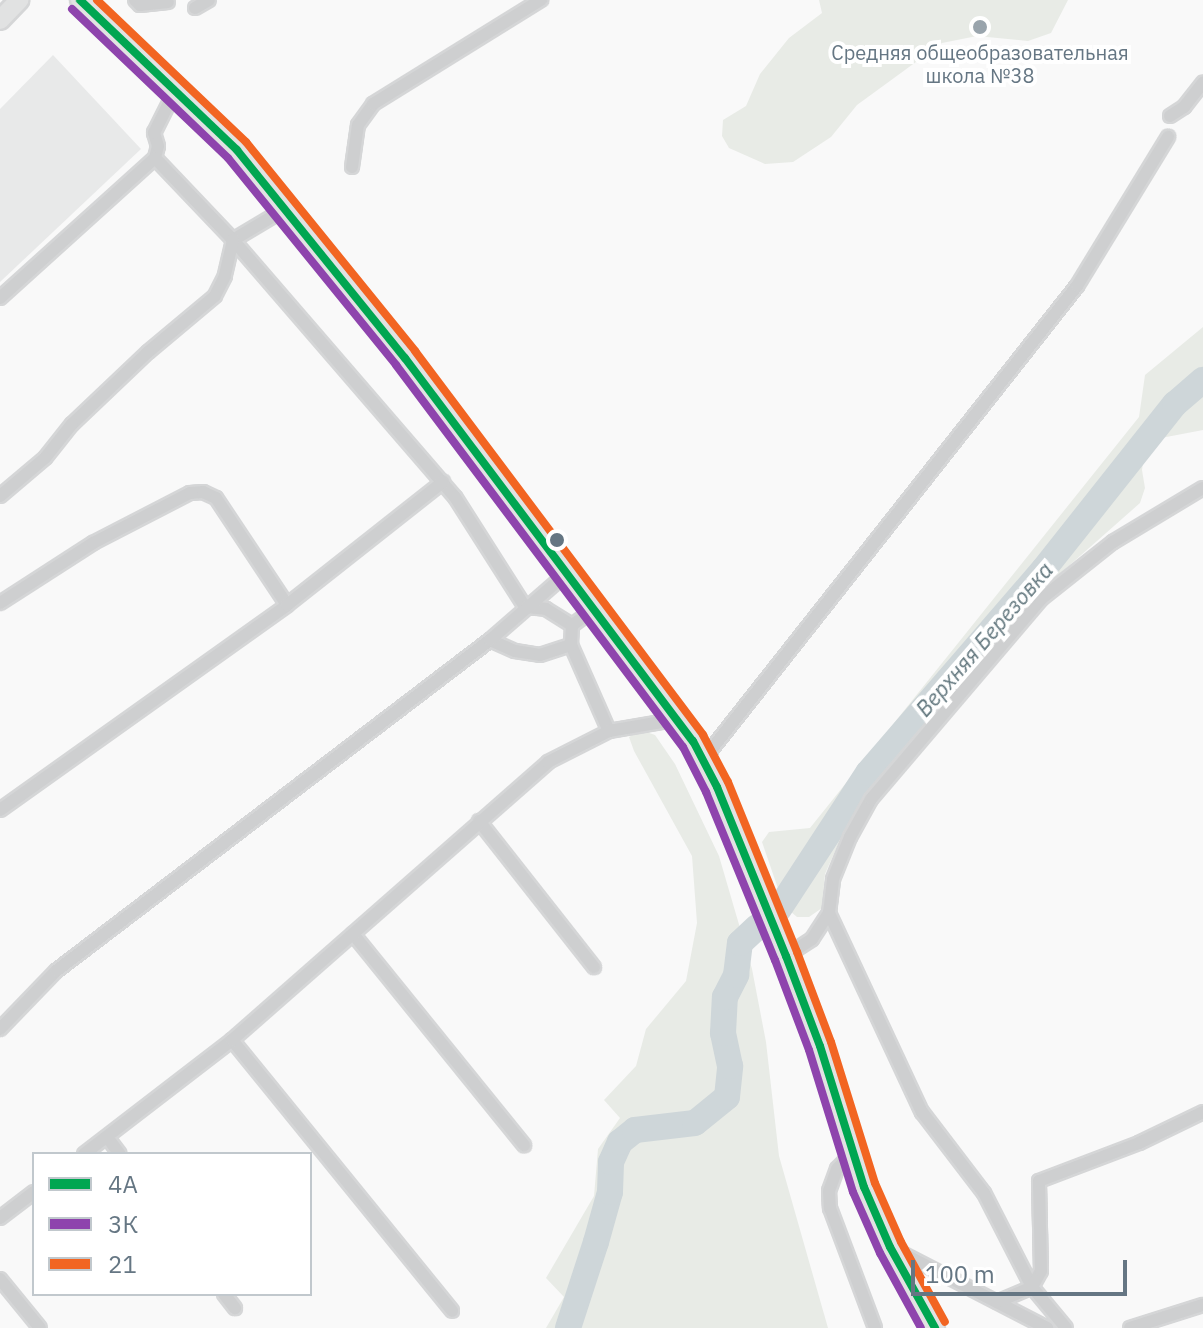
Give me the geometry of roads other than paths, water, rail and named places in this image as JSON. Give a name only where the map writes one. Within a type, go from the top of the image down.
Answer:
[{"type":"main road","points":[[0,20],[19,0]]},
{"type":"main road","points":[[80,0],[237,150],[405,358],[593,610],[679,719],[703,760],[786,956],[820,1046],[852,1154],[890,1247],[935,1328]]},
{"type":"street","points":[[135,0],[140,5],[168,2]]},
{"type":"street","points":[[195,8],[209,0]]},
{"type":"street","points":[[352,167],[358,125],[373,104],[541,0]]},
{"type":"street","points":[[1170,116],[1184,107],[1203,83]]},
{"type":"street","points":[[0,298],[155,158],[158,146],[154,133],[176,89]]},
{"type":"street","points":[[703,760],[1077,286],[1168,137]]},
{"type":"street","points":[[155,158],[233,240],[443,482],[525,607]]},
{"type":"street","points":[[0,496],[45,458],[72,424],[137,362],[215,296],[225,276],[233,240],[285,209]]},
{"type":"street","points":[[0,810],[287,605],[443,482]]},
{"type":"street","points":[[786,956],[812,939],[829,913],[833,879],[850,837],[871,799],[1041,599],[1113,542],[1203,488]]},
{"type":"street","points":[[0,603],[93,543],[190,493],[203,492],[216,498],[287,605]]},
{"type":"street","points":[[0,1029],[56,971],[490,640],[566,574]]},
{"type":"street","points":[[525,607],[546,609],[572,625]]},
{"type":"street","points":[[572,625],[593,610]]},
{"type":"street","points":[[572,625],[571,645],[609,731]]},
{"type":"street","points":[[490,640],[515,651],[540,655],[571,645]]},
{"type":"street","points":[[87,1152],[232,1040],[548,762],[609,731],[679,719]]},
{"type":"street","points":[[479,821],[594,967]]},
{"type":"street","points":[[829,913],[922,1112],[984,1193],[1032,1287],[1066,1328]]},
{"type":"street","points":[[353,934],[524,1145]]},
{"type":"street","points":[[232,1040],[452,1311]]},
{"type":"street","points":[[997,1302],[1032,1287],[1041,1271],[1039,1181],[1139,1143],[1203,1112]]},
{"type":"street","points":[[107,1137],[118,1152]]},
{"type":"street","points":[[852,1154],[837,1169],[829,1191],[830,1208],[875,1328]]},
{"type":"street","points":[[0,1218],[32,1194]]},
{"type":"street","points":[[890,1247],[1047,1328]]},
{"type":"street","points":[[0,1279],[40,1328]]},
{"type":"street","points":[[226,1296],[235,1308]]},
{"type":"street","points":[[1130,1328],[1203,1305]]},
{"type":"waterway","name":"Верхняя Березовка","points":[[779,909],[868,773],[1044,569],[1175,404],[1203,380]]},
{"type":"waterway","points":[[568,1328],[610,1192],[611,1162],[620,1142],[635,1130],[695,1123],[727,1097],[730,1066],[723,1033],[725,997],[736,975],[740,943],[757,927]]},
{"type":"place","name":"Средняя общеобразовательная школа №38","points":[[980,27]]}]
